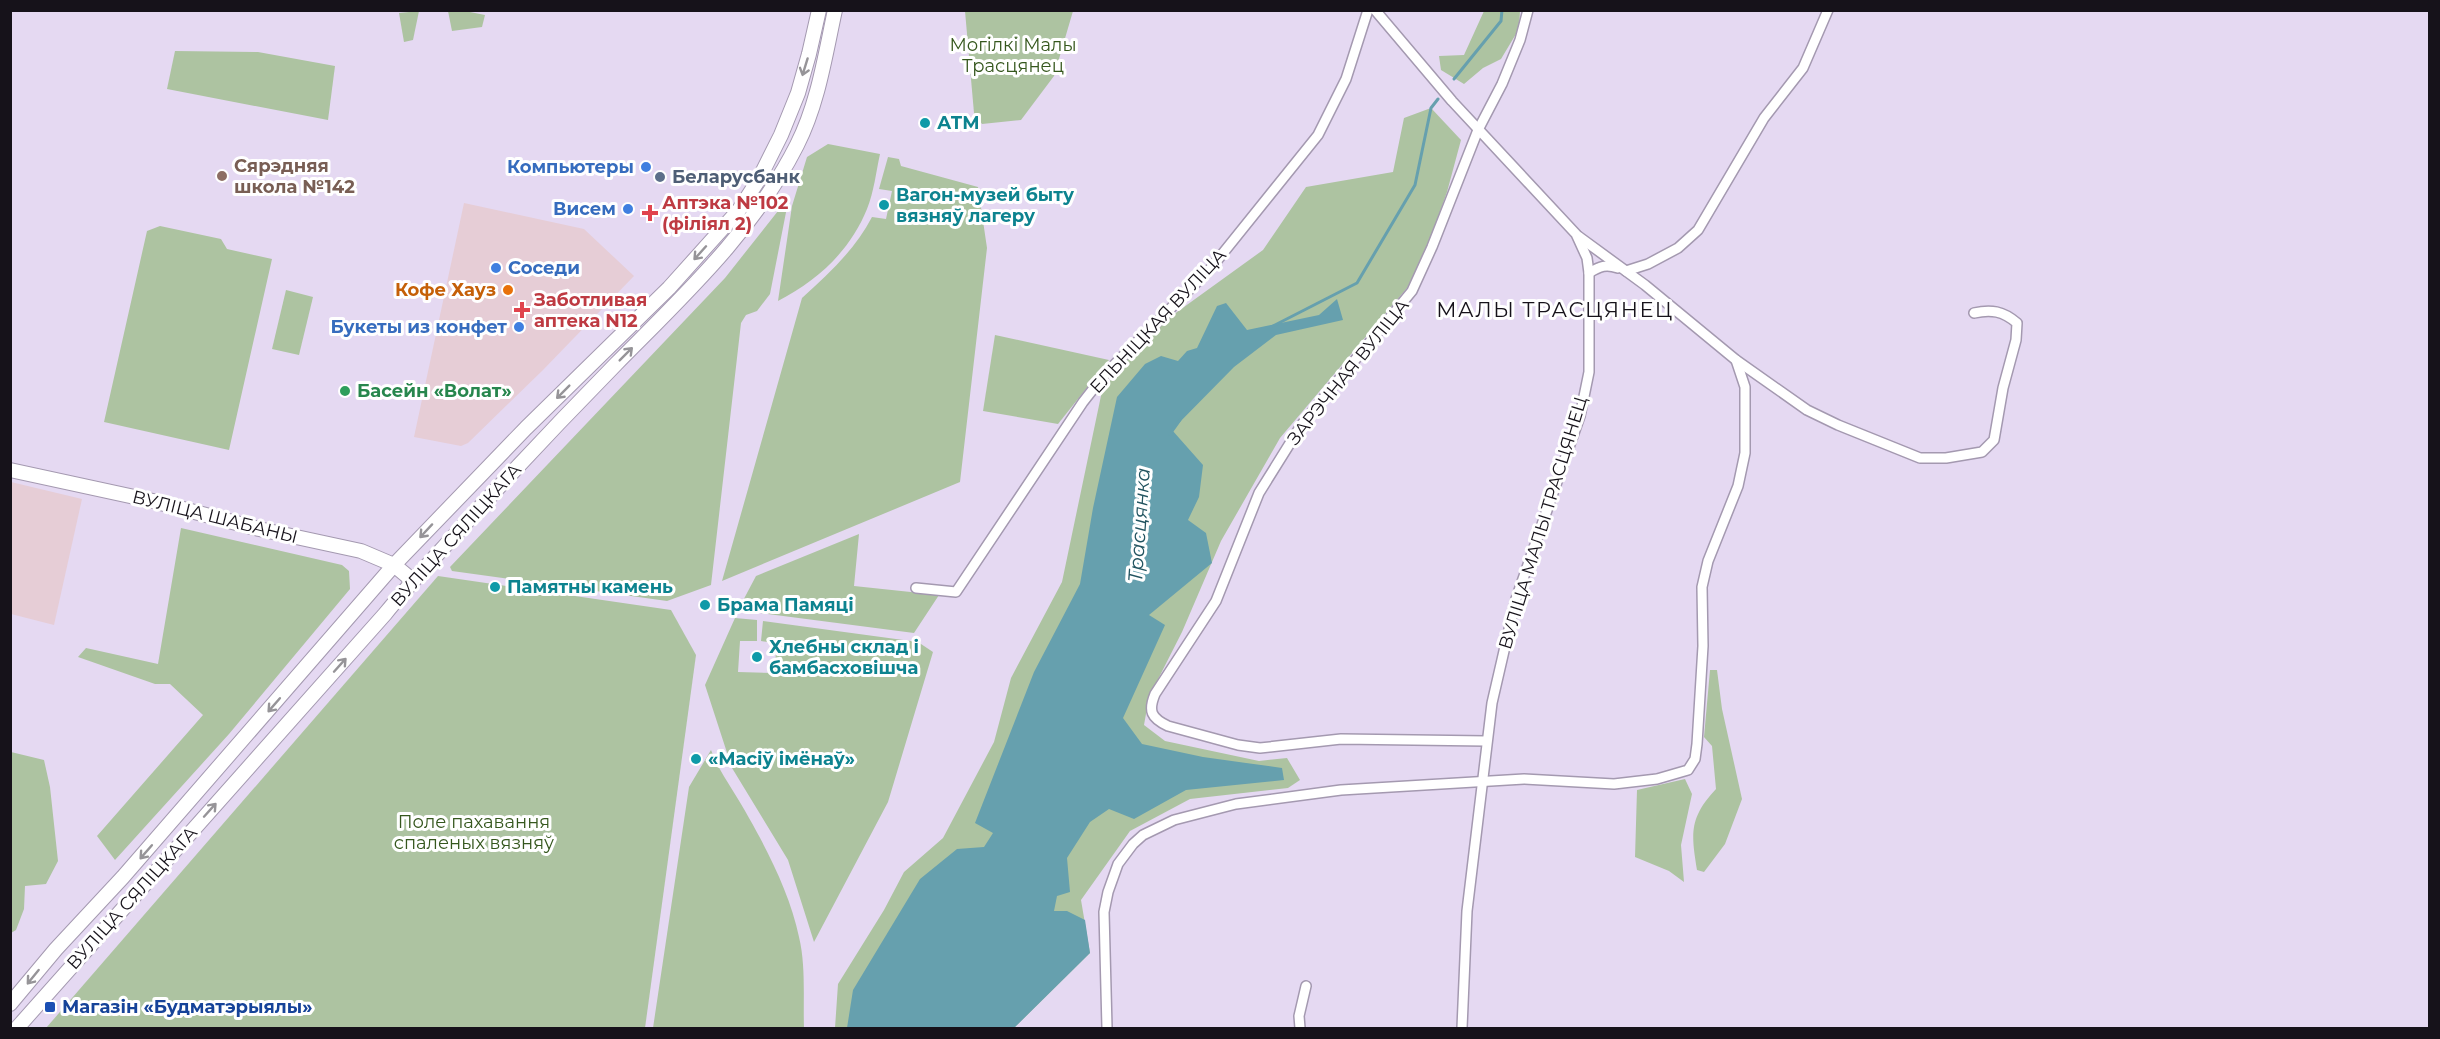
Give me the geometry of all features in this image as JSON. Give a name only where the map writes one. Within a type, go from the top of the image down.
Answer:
[{"type":"main road","name":"ВУЛІЦА СЯЛІЦКАГА","points":[[10,1004],[394,565],[526,428],[669,288],[739,210],[759,179],[781,135],[798,93],[819,10]]},
{"type":"main road","name":"ВУЛІЦА СЯЛІЦКАГА","points":[[17,1029],[385,614],[412,580],[535,446],[717,261],[753,218],[788,161],[806,125],[821,77],[835,10]]},
{"type":"main road","name":"ВУЛІЦА ШАБАНЫ","points":[[10,470],[153,501],[259,529],[361,551],[394,565],[412,580]]},
{"type":"main road","points":[[56,949],[74,964]]},
{"type":"street","name":"ЕЛЬНІЦКАЯ ВУЛІЦА","points":[[916,588],[956,592],[1083,402],[1106,374],[1211,268],[1318,135],[1346,79],[1368,10]]},
{"type":"street","points":[[1375,10],[1407,51],[1478,129]]},
{"type":"street","name":"ЗАРЭЧНАЯ ВУЛІЦА","points":[[1486,741],[1341,738],[1260,748],[1238,745],[1168,726],[1157,721],[1151,714],[1150,706],[1155,694],[1216,601],[1259,493],[1285,450],[1302,424],[1412,291],[1432,247],[1478,129],[1502,84],[1520,40],[1528,10]]},
{"type":"street","points":[[1590,273],[1599,266],[1608,265],[1626,271],[1648,264],[1678,249],[1698,230],[1764,118],[1803,68],[1828,10]]},
{"type":"street","name":"ВУЛІЦА МАЛЫ ТРАСЦЯНЕЦ","points":[[1462,1029],[1467,911],[1492,703],[1516,599],[1580,416],[1590,358],[1590,273],[1587,258],[1576,234],[1478,129]]},
{"type":"street","points":[[1576,234],[1626,271],[1736,360],[1807,410],[1838,426],[1920,458],[1946,458],[1982,452],[1994,440],[2003,388],[2016,340],[2017,323],[2008,315],[1993,310],[1974,313]]},
{"type":"street","points":[[1107,1029],[1104,912],[1108,892],[1124,855],[1143,835],[1174,820],[1236,804],[1341,790],[1524,779],[1614,784],[1676,775],[1688,770],[1695,759],[1701,682],[1702,587],[1708,561],[1738,486],[1745,453],[1745,387],[1736,360]]},
{"type":"street","points":[[1300,1029],[1299,1016],[1306,986]]},
{"type":"shaded area","points":[[464,203],[584,229],[634,276],[543,370],[468,443],[461,446],[414,437]]},
{"type":"shaded area","points":[[11,482],[82,499],[54,625],[11,614]]},
{"type":"green space","points":[[419,11],[413,40],[404,42],[399,13]]},
{"type":"green space","points":[[448,11],[465,11],[485,15],[482,27],[452,31]]},
{"type":"green space","name":"Могілкі Малы Трасцянец","points":[[965,11],[1073,11],[1054,76],[1021,120],[982,124],[974,113]]},
{"type":"green space","points":[[1484,11],[1520,11],[1519,29],[1501,59],[1483,68],[1464,84],[1441,70],[1439,56],[1464,55]]},
{"type":"green space","points":[[175,51],[258,52],[335,66],[328,120],[167,89]]},
{"type":"green space","points":[[1431,108],[1461,140],[1447,192],[1424,257],[1407,288],[1280,438],[1221,541],[1182,632],[1149,697],[1144,725],[1165,741],[1259,761],[1287,758],[1300,780],[1288,788],[1190,799],[1130,831],[1081,900],[1090,953],[1014,1028],[835,1028],[838,984],[884,910],[904,872],[943,838],[994,742],[1011,678],[1062,582],[1102,391],[1148,333],[1263,250],[1306,187],[1393,172],[1404,118]]},
{"type":"green space","points":[[828,144],[880,154],[869,202],[860,224],[831,263],[806,284],[778,301],[792,206],[807,157]]},
{"type":"green space","points":[[888,157],[899,159],[901,166],[978,187],[987,248],[960,482],[722,581],[802,298],[850,251],[872,217],[886,219],[892,191],[879,189]]},
{"type":"green space","points":[[789,197],[770,294],[757,311],[746,315],[741,323],[711,585],[667,601],[452,571],[450,567],[725,278]]},
{"type":"green space","points":[[160,226],[221,239],[227,249],[272,259],[229,450],[104,422],[147,231]]},
{"type":"green space","points":[[286,290],[313,297],[299,355],[272,349]]},
{"type":"green space","points":[[995,335],[1109,360],[1058,424],[983,411]]},
{"type":"green space","points":[[181,528],[342,565],[349,571],[350,589],[229,734],[115,860],[97,836],[203,715],[170,684],[155,684],[78,657],[86,648],[158,664]]},
{"type":"green space","points":[[859,534],[854,586],[939,595],[914,633],[738,610],[756,576]]},
{"type":"green space","name":"Поле пахавання спаленых вязняў","points":[[438,576],[671,610],[696,655],[645,1028],[46,1028]]},
{"type":"green space","points":[[735,618],[757,620],[757,641],[740,641],[738,672],[774,673],[777,643],[761,641],[763,621],[918,642],[933,652],[888,802],[814,942],[788,860],[732,768],[705,685]]},
{"type":"green space","points":[[1710,670],[1717,670],[1722,709],[1742,799],[1725,844],[1704,872],[1697,870],[1693,836],[1694,826],[1701,809],[1716,789],[1712,746],[1704,737]]},
{"type":"green space","points":[[711,750],[764,846],[791,906],[803,959],[804,1028],[653,1028],[689,787]]},
{"type":"green space","points":[[11,752],[44,760],[50,787],[58,861],[46,884],[25,886],[24,909],[16,930],[11,933]]},
{"type":"green space","points":[[1685,779],[1692,794],[1681,845],[1684,882],[1669,871],[1635,857],[1637,790]]},
{"type":"water","points":[[1337,299],[1343,320],[1276,335],[1234,367],[1172,430],[1203,465],[1199,497],[1188,520],[1206,533],[1212,563],[1149,615],[1165,625],[1123,718],[1142,744],[1203,757],[1282,768],[1284,780],[1186,790],[1134,819],[1109,809],[1090,822],[1067,858],[1070,892],[1057,896],[1054,911],[1067,911],[1085,920],[1090,953],[1014,1028],[847,1028],[853,990],[920,879],[957,849],[984,847],[993,833],[975,823],[1034,672],[1080,584],[1093,508],[1117,397],[1145,364],[1161,356],[1178,361],[1187,351],[1197,348],[1217,306],[1226,303],[1247,330],[1319,315]]},
{"type":"waterway","name":"Трасцянка","points":[[1454,79],[1501,21],[1502,10]]},
{"type":"waterway","name":"Трасцянка","points":[[1273,326],[1357,283],[1415,185],[1431,108],[1438,99]]},
{"type":"waterway","name":"Трасцянка","points":[[1170,434],[1180,420]]},
{"type":"place","name":"АТМ","points":[[925,123]]},
{"type":"place","name":"Компьютеры","points":[[646,167]]},
{"type":"place","name":"Сярэдняя школа №142","points":[[222,176]]},
{"type":"place","name":"Беларусбанк","points":[[660,177]]},
{"type":"place","name":"Вагон-музей быту вязняў лагеру","points":[[884,205]]},
{"type":"place","name":"Висем","points":[[628,209]]},
{"type":"place","name":"Аптэка №102 (філіял 2)","points":[[650,213]]},
{"type":"place","name":"Соседи","points":[[496,268]]},
{"type":"place","name":"Кофе Хауз","points":[[508,290]]},
{"type":"place","name":"Заботливая аптека N12","points":[[522,310]]},
{"type":"place","name":"Букеты из конфет","points":[[519,327]]},
{"type":"place","name":"Басейн «Волат»","points":[[345,391]]},
{"type":"place","name":"Памятны камень","points":[[495,587]]},
{"type":"place","name":"Брама Памяці","points":[[705,605]]},
{"type":"place","name":"Хлебны склад і бамбасховішча","points":[[757,657]]},
{"type":"place","name":"«Масіў імёнаў»","points":[[696,759]]},
{"type":"place","name":"Магазін «Будматэрыялы»","points":[[50,1007]]},
{"type":"district","name":"МАЛЫ ТРАСЦЯНЕЦ","points":[[1555,310]]}]
